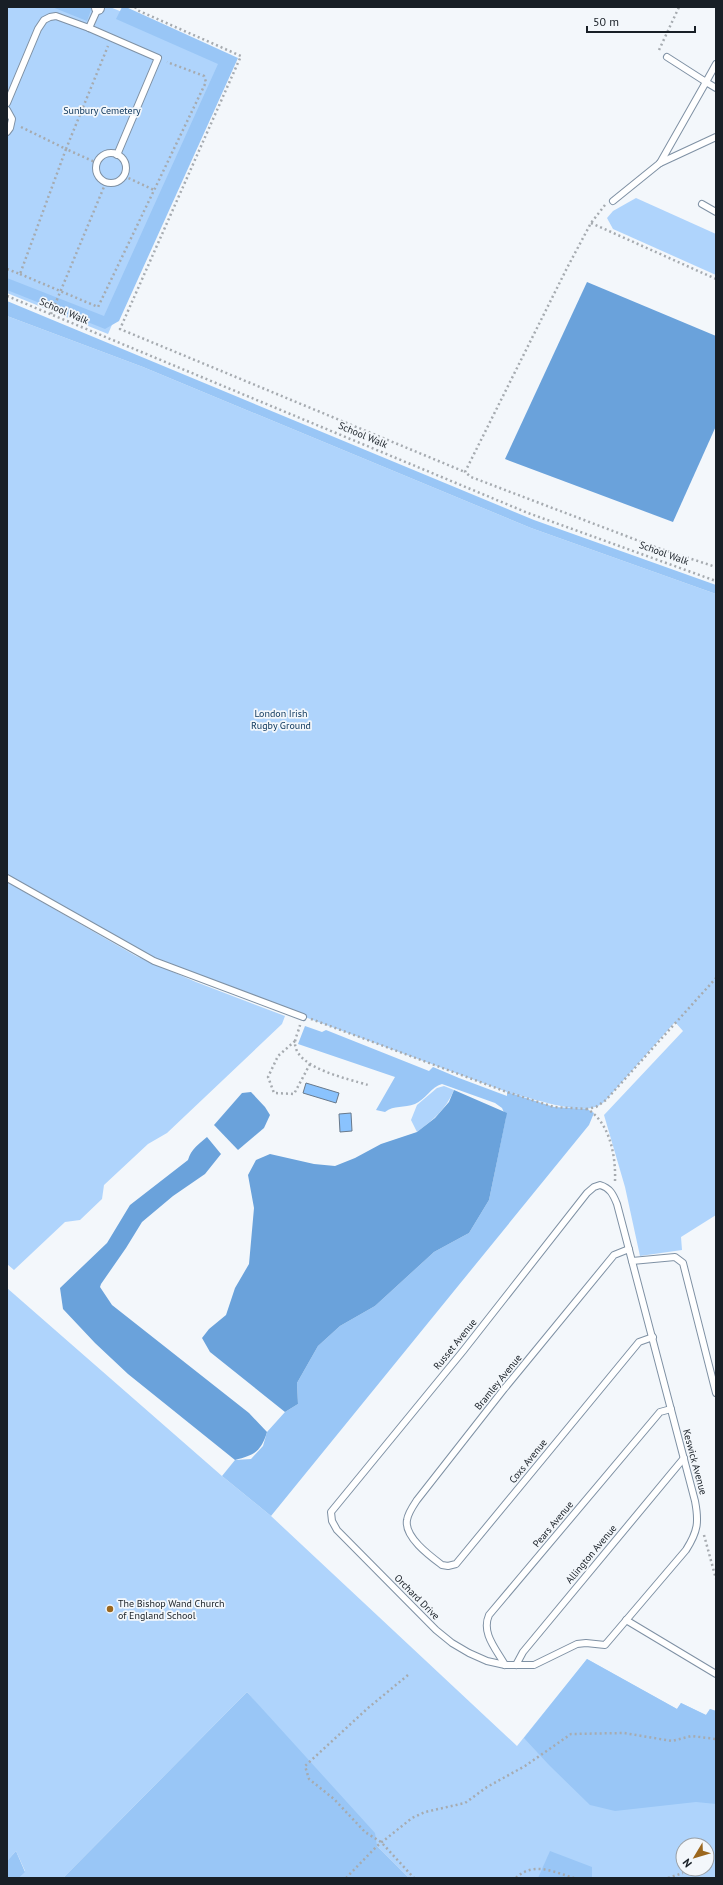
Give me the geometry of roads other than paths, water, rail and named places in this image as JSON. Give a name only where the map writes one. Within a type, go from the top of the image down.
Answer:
[{"type":"lane","points":[[89,28],[98,7]]},
{"type":"lane","points":[[7,103],[38,29],[44,20],[50,17],[56,16],[89,28],[158,58],[117,155]]},
{"type":"lane","points":[[667,57],[716,88]]},
{"type":"lane","points":[[660,163],[716,64]]},
{"type":"lane","points":[[7,110],[11,115],[12,123],[7,132]]},
{"type":"lane","points":[[613,200],[660,163],[716,137]]},
{"type":"lane","points":[[110,153],[117,155],[123,160],[126,167],[124,176],[120,180],[113,183],[106,182],[99,177],[96,169],[97,163],[103,156],[110,153]]},
{"type":"lane","points":[[702,204],[716,212]]},
{"type":"lane","points":[[7,878],[154,961],[304,1016]]},
{"type":"lane","name":"Keswick Avenue","points":[[505,1664],[534,1665],[577,1644],[586,1643],[605,1645],[686,1550],[695,1536],[699,1519],[653,1337],[617,1204],[612,1192],[606,1187],[600,1185]]},
{"type":"lane","name":"Russet Avenue","points":[[332,1521],[331,1512],[337,1504],[464,1350],[587,1193],[594,1187],[600,1185]]},
{"type":"lane","name":"Bramley Avenue","points":[[415,1540],[407,1526],[407,1519],[417,1500],[504,1389],[614,1255],[629,1249]]},
{"type":"lane","points":[[632,1261],[675,1257],[683,1263],[716,1393]]},
{"type":"lane","name":"Coxs Avenue","points":[[415,1540],[442,1565],[448,1566],[456,1564],[639,1342],[653,1337]]},
{"type":"lane","name":"Pears Avenue","points":[[505,1664],[486,1630],[486,1622],[489,1615],[660,1412],[671,1409]]},
{"type":"lane","name":"Allington Avenue","points":[[516,1665],[523,1652],[684,1458]]},
{"type":"lane","name":"Orchard Drive","points":[[332,1521],[337,1530],[436,1630],[452,1643],[486,1661],[505,1664]]},
{"type":"lane","points":[[626,1620],[716,1674]]},
{"type":"place","name":"The Bishop Wand Church of England School","points":[[110,1609]]},
{"type":"park label","name":"Sunbury Cemetery","points":[[102,110]]},
{"type":"park label","name":"London Irish Rugby Ground","points":[[281,718]]}]
